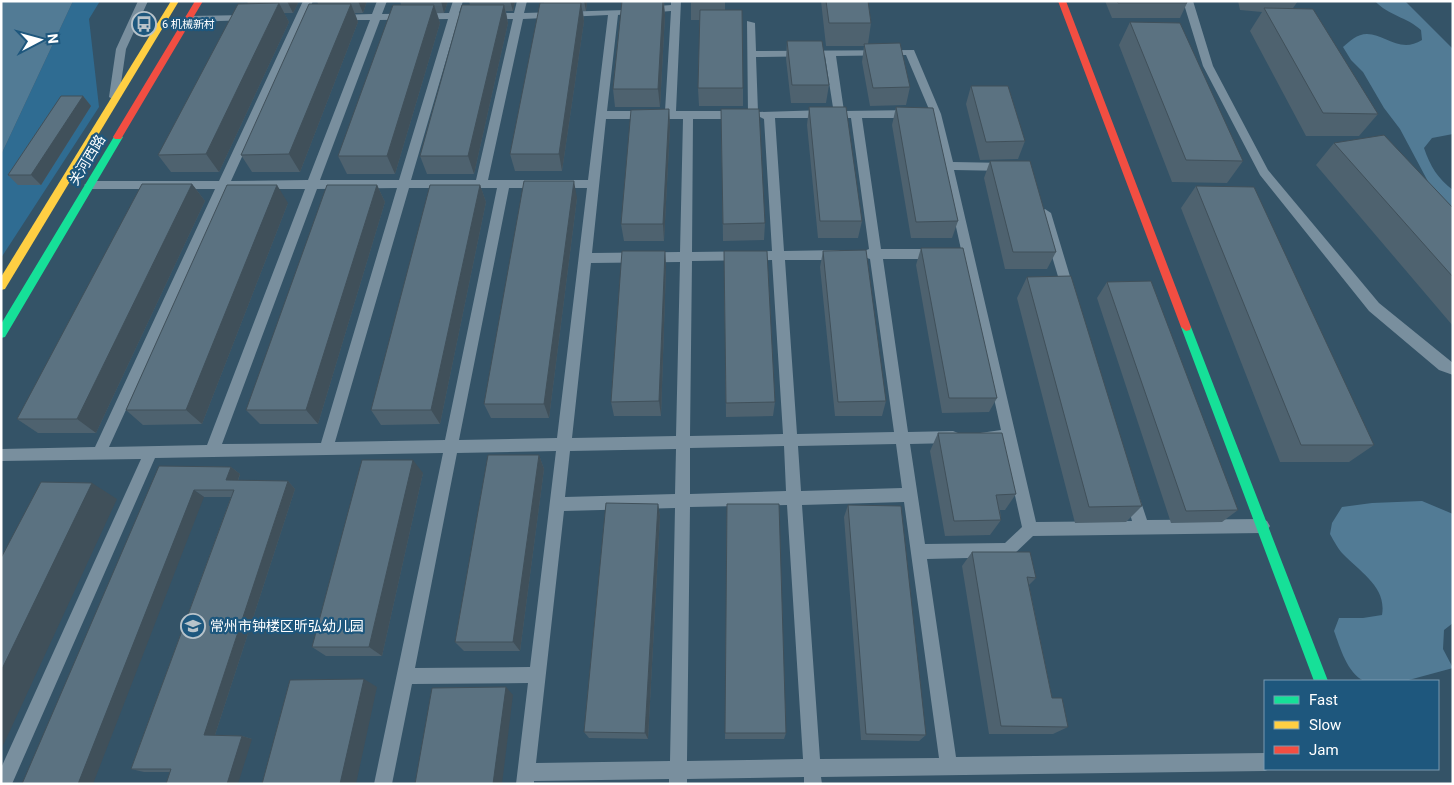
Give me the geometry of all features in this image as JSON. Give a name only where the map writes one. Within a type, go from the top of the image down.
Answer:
[{"type":"main road","name":"关河西路","points":[[1,286],[175,1]]},
{"type":"main road","name":"关河西路","points":[[1,334],[199,1]]},
{"type":"main road","points":[[1062,1],[1321,680]]},
{"type":"lane","points":[[112,104],[121,49],[144,1]]},
{"type":"lane","points":[[99,453],[308,1]]},
{"type":"lane","points":[[212,451],[382,1]]},
{"type":"lane","points":[[326,449],[458,1]]},
{"type":"lane","points":[[481,184],[522,1]]},
{"type":"lane","points":[[595,14],[596,1]]},
{"type":"lane","points":[[1188,1],[1208,66],[1264,172],[1374,307],[1444,366],[1453,369]]},
{"type":"lane","points":[[329,18],[595,14],[676,5],[670,115]]},
{"type":"lane","points":[[613,13],[525,778],[812,776],[949,767],[1264,762]]},
{"type":"lane","points":[[188,19],[263,18]]},
{"type":"lane","points":[[750,23],[753,115]]},
{"type":"lane","points":[[751,54],[910,52],[936,114],[948,166],[958,253],[1009,436],[1030,529]]},
{"type":"lane","points":[[830,53],[839,114]]},
{"type":"lane","points":[[769,114],[812,776]]},
{"type":"lane","points":[[856,114],[949,767]]},
{"type":"lane","points":[[601,115],[936,114]]},
{"type":"lane","points":[[678,778],[688,115]]},
{"type":"lane","points":[[948,166],[1021,167]]},
{"type":"lane","points":[[383,784],[504,184]]},
{"type":"lane","points":[[90,185],[594,184]]},
{"type":"lane","points":[[1042,205],[1074,309]]},
{"type":"lane","points":[[585,258],[958,253]]},
{"type":"lane","points":[[1,455],[1009,436]]},
{"type":"lane","points":[[3,784],[151,452]]},
{"type":"lane","points":[[1127,480],[1142,528]]},
{"type":"lane","points":[[557,504],[910,495]]},
{"type":"lane","points":[[918,552],[1008,550],[1030,529],[1262,526]]},
{"type":"lane","points":[[405,676],[537,675]]},
{"type":"shaded area","points":[[1,1],[73,1],[1,155]]},
{"type":"shaded area","points":[[73,1],[100,1],[89,19],[99,107],[1,258],[1,155]]},
{"type":"shaded area","points":[[1375,1],[1405,1],[1453,49],[1453,134],[1432,138],[1424,148],[1435,172],[1453,190],[1453,235],[1432,189],[1400,129],[1384,108],[1363,72],[1351,60],[1343,47],[1354,38],[1363,34],[1374,35],[1407,45],[1422,40],[1421,30],[1386,10]]},
{"type":"shaded area","points":[[1422,501],[1453,514],[1453,623],[1444,630],[1443,649],[1453,668],[1409,680],[1362,680],[1353,672],[1342,652],[1334,631],[1339,618],[1363,618],[1382,615],[1382,605],[1380,596],[1371,581],[1336,545],[1330,534],[1332,523],[1342,507],[1372,503]]},
{"type":"building","points":[[622,1],[663,1],[658,89],[613,89]]},
{"type":"building","points":[[691,1],[725,1],[691,2]]},
{"type":"building","points":[[826,1],[868,1],[871,23],[829,23]]},
{"type":"building","points":[[1117,1],[1186,1],[1187,3],[1118,3]]},
{"type":"building","points":[[279,3],[206,154],[158,155],[238,4]]},
{"type":"building","points":[[540,3],[581,3],[559,154],[510,154]]},
{"type":"building","points":[[309,4],[351,4],[289,154],[241,155]]},
{"type":"building","points":[[393,5],[434,5],[387,156],[338,156]]},
{"type":"building","points":[[462,5],[504,5],[468,156],[420,156]]},
{"type":"building","points":[[1264,8],[1313,9],[1378,114],[1323,113]]},
{"type":"building","points":[[700,10],[742,10],[743,88],[698,88]]},
{"type":"building","points":[[1130,22],[1180,23],[1243,161],[1186,160]]},
{"type":"building","points":[[787,41],[822,41],[829,85],[792,85]]},
{"type":"building","points":[[900,43],[910,87],[873,88],[864,44]]},
{"type":"building","points":[[971,86],[1008,86],[1025,141],[986,142]]},
{"type":"building","points":[[61,96],[83,96],[31,175],[8,175]]},
{"type":"building","points":[[809,107],[846,107],[862,221],[820,221]]},
{"type":"building","points":[[896,107],[933,108],[958,221],[916,222]]},
{"type":"building","points":[[669,109],[663,224],[621,224],[631,110]]},
{"type":"building","points":[[721,109],[759,109],[765,223],[723,224]]},
{"type":"building","points":[[1384,135],[1453,208],[1453,277],[1334,143]]},
{"type":"building","points":[[990,161],[1030,161],[1056,252],[1013,252]]},
{"type":"building","points":[[524,181],[574,181],[544,404],[484,404]]},
{"type":"building","points":[[142,184],[192,184],[77,419],[17,419]]},
{"type":"building","points":[[227,185],[277,185],[186,410],[126,410]]},
{"type":"building","points":[[327,185],[377,185],[306,410],[246,410]]},
{"type":"building","points":[[430,185],[480,185],[431,410],[371,410]]},
{"type":"building","points":[[1196,186],[1254,187],[1374,445],[1301,445]]},
{"type":"building","points":[[921,248],[963,248],[997,398],[949,398]]},
{"type":"building","points":[[866,250],[886,401],[838,402],[823,251]]},
{"type":"building","points":[[622,251],[665,251],[659,401],[611,402]]},
{"type":"building","points":[[724,251],[767,251],[775,402],[726,403]]},
{"type":"building","points":[[1071,276],[1142,506],[1089,507],[1027,277]]},
{"type":"building","points":[[1151,281],[1238,510],[1186,511],[1107,282]]},
{"type":"building","points":[[938,433],[1002,433],[1016,494],[996,495],[1001,520],[954,521]]},
{"type":"building","points":[[488,455],[539,455],[513,642],[455,642]]},
{"type":"building","points":[[362,460],[413,460],[369,647],[312,647]]},
{"type":"building","points":[[159,466],[231,467],[226,480],[288,481],[204,735],[242,736],[227,784],[166,784],[171,769],[131,769],[234,490],[194,490],[78,784],[22,784]]},
{"type":"building","points":[[41,482],[92,483],[1,671],[1,558]]},
{"type":"building","points":[[606,503],[658,504],[645,733],[584,732]]},
{"type":"building","points":[[727,504],[779,504],[786,733],[725,733]]},
{"type":"building","points":[[848,505],[901,506],[926,735],[866,734]]},
{"type":"building","points":[[972,552],[1030,552],[1036,578],[1027,577],[1052,698],[1062,698],[1068,727],[1001,726]]},
{"type":"building","points":[[364,679],[340,784],[262,784],[290,680]]},
{"type":"building","points":[[506,687],[493,784],[415,784],[432,688]]},
{"type":"traffic: fast","points":[[1,334],[118,137]]},
{"type":"traffic: fast","points":[[1186,327],[1321,680]]},
{"type":"traffic: slow","points":[[1,286],[175,1]]},
{"type":"traffic: jam","points":[[118,137],[199,1]]},
{"type":"traffic: jam","points":[[1062,1],[1186,327]]},
{"type":"place","name":"6 机械新村","points":[[144,24]]},
{"type":"place","name":"常州市钟楼区昕弘幼儿园","points":[[193,626]]}]
